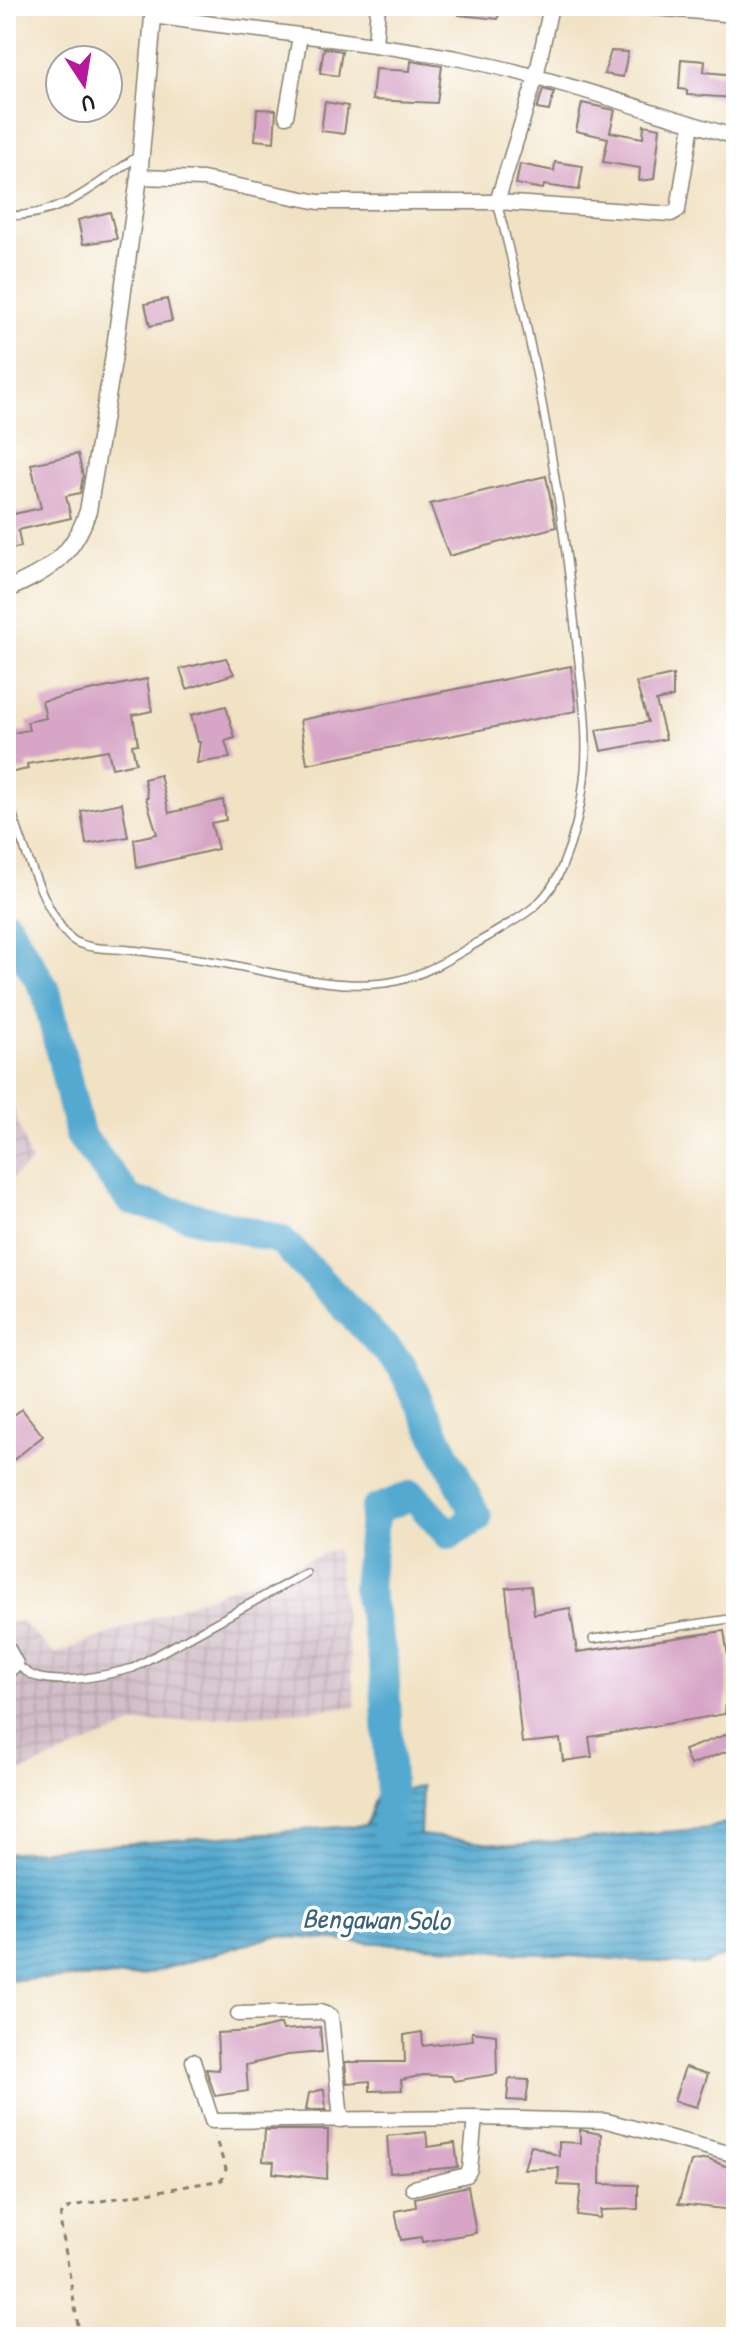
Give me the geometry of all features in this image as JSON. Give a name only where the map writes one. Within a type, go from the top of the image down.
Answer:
[{"type":"street","points":[[375,45],[378,6]]},
{"type":"street","points":[[497,202],[536,77],[551,6]]},
{"type":"street","points":[[631,6],[736,15]]},
{"type":"street","points":[[6,590],[47,570],[68,552],[88,511],[139,177],[154,11],[463,60],[536,77],[736,137]]},
{"type":"street","points":[[286,116],[300,36]]},
{"type":"street","points":[[139,177],[203,179],[319,202],[497,202],[675,213],[692,124]]},
{"type":"street","points":[[6,1645],[11,1668]]},
{"type":"street","points":[[238,2014],[320,2012],[331,2016],[341,2120]]},
{"type":"street","points":[[193,2061],[212,2121],[475,2118],[607,2121],[736,2155]]},
{"type":"street","points":[[413,2188],[467,2175],[475,2118]]},
{"type":"lane","points":[[6,216],[29,216],[59,208],[140,155]]},
{"type":"lane","points":[[6,794],[51,912],[65,933],[77,943],[100,948],[221,962],[314,980],[379,983],[399,980],[456,955],[532,911],[546,898],[562,868],[576,824],[584,779],[586,734],[572,606],[536,376],[497,202]]},
{"type":"lane","points":[[11,1668],[51,1679],[108,1675],[133,1668],[306,1573]]},
{"type":"lane","points":[[593,1639],[736,1618]]},
{"type":"lane","points":[[732,1685],[736,1658]]},
{"type":"path","points":[[80,2337],[60,2219],[63,2211],[72,2206],[222,2180],[226,2169],[212,2121]]},
{"type":"shaded area","points":[[6,1084],[31,1163],[6,1182]]},
{"type":"shaded area","points":[[336,1549],[356,1707],[135,1724],[6,1778],[6,1624],[20,1621],[55,1654]]},
{"type":"water","name":"Bengawan Solo","points":[[422,1786],[420,1835],[513,1845],[710,1828],[736,1819],[736,1950],[703,1965],[275,1936],[140,1976],[6,1980],[6,1853],[366,1825],[376,1797]]},
{"type":"building","points":[[459,6],[500,6],[498,19],[459,15]]},
{"type":"building","points":[[324,48],[342,51],[338,76],[320,73]]},
{"type":"building","points":[[611,51],[628,52],[623,77],[604,74]]},
{"type":"building","points":[[681,59],[705,61],[704,72],[736,75],[736,98],[687,95],[687,90],[679,89]]},
{"type":"building","points":[[411,61],[442,66],[437,103],[372,100],[375,69],[410,71]]},
{"type":"building","points":[[543,89],[554,92],[549,111],[537,109]]},
{"type":"building","points":[[325,102],[348,106],[344,134],[321,131]]},
{"type":"building","points":[[582,103],[615,110],[610,132],[643,138],[644,125],[660,128],[654,179],[639,181],[640,168],[603,162],[608,138],[576,131]]},
{"type":"building","points":[[257,109],[276,110],[274,142],[255,140]]},
{"type":"building","points":[[555,162],[583,166],[579,190],[544,185],[543,189],[516,184],[520,164],[554,171]]},
{"type":"building","points":[[110,212],[117,239],[83,244],[78,220]]},
{"type":"building","points":[[167,299],[172,321],[150,326],[145,304]]},
{"type":"building","points":[[78,454],[83,476],[80,493],[66,496],[71,518],[18,530],[21,547],[6,550],[6,504],[12,503],[14,514],[41,508],[31,464]]},
{"type":"building","points":[[546,476],[556,527],[449,556],[430,504]]},
{"type":"building","points":[[226,658],[234,674],[187,689],[180,669]]},
{"type":"building","points":[[571,666],[576,711],[307,764],[300,720]]},
{"type":"building","points":[[673,675],[673,697],[656,701],[666,739],[601,751],[596,730],[648,722],[636,683]]},
{"type":"building","points":[[147,679],[152,711],[133,715],[138,744],[132,745],[136,763],[112,768],[108,750],[27,764],[28,769],[9,773],[6,734],[29,730],[27,722],[46,718],[42,701]]},
{"type":"building","points":[[226,706],[235,738],[225,741],[230,758],[197,763],[200,742],[191,715]]},
{"type":"building","points":[[160,775],[169,813],[223,800],[226,820],[211,823],[218,849],[137,868],[134,839],[157,834],[146,798],[144,779]]},
{"type":"building","points":[[122,803],[128,837],[86,844],[81,811]]},
{"type":"building","points":[[22,1409],[43,1436],[6,1466],[6,1421]]},
{"type":"building","points":[[531,1586],[534,1614],[570,1608],[577,1652],[724,1631],[729,1663],[725,1714],[589,1737],[592,1757],[563,1761],[560,1739],[522,1743],[506,1588]]},
{"type":"building","points":[[736,1731],[736,1748],[690,1765],[684,1750]]},
{"type":"building","points":[[281,2024],[283,2030],[320,2027],[322,2052],[288,2055],[246,2065],[248,2091],[215,2096],[206,2069],[219,2070],[217,2033],[253,2031]]},
{"type":"building","points":[[422,2032],[423,2046],[473,2040],[472,2032],[496,2035],[497,2074],[454,2081],[451,2076],[423,2075],[401,2080],[402,2090],[370,2091],[370,2081],[347,2083],[345,2062],[405,2062],[404,2035]]},
{"type":"building","points":[[685,2067],[708,2074],[697,2107],[674,2101]]},
{"type":"building","points":[[509,2079],[529,2080],[526,2101],[507,2100]]},
{"type":"building","points":[[324,2089],[326,2110],[306,2110],[309,2093]]},
{"type":"building","points":[[265,2130],[328,2130],[327,2179],[273,2173],[274,2162],[263,2161]]},
{"type":"building","points":[[580,2130],[601,2134],[600,2184],[638,2185],[638,2209],[601,2210],[600,2218],[577,2215],[581,2186],[558,2185],[559,2168],[524,2169],[531,2145],[559,2156],[559,2142],[580,2143]]},
{"type":"building","points":[[426,2132],[428,2147],[455,2143],[458,2167],[390,2173],[387,2136]]},
{"type":"building","points":[[707,2159],[736,2170],[733,2210],[678,2204],[691,2162]]},
{"type":"building","points":[[468,2186],[476,2233],[422,2242],[421,2237],[401,2240],[395,2211],[416,2207],[415,2198]]},
{"type":"waterway","points":[[6,924],[46,991],[80,1135],[130,1200],[281,1240],[401,1365],[477,1518],[449,1535],[413,1495],[375,1510],[367,1587],[384,1664],[391,1801],[387,1833]]}]
